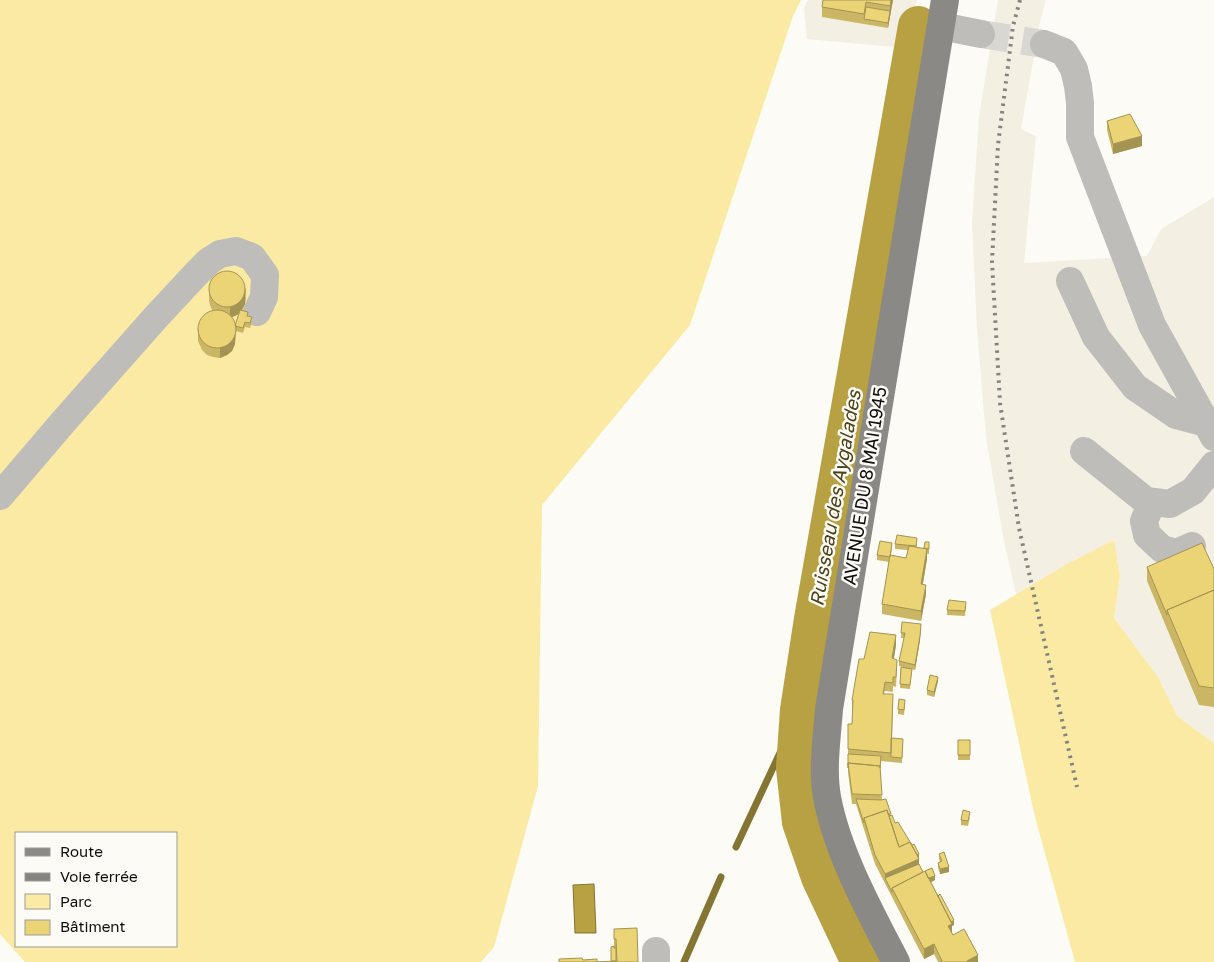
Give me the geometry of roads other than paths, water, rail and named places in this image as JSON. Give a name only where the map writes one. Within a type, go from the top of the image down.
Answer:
[{"type":"main road","name":"AVENUE DU 8 MAI 1945","points":[[896,962],[849,866],[833,824],[827,796],[825,764],[829,709],[943,13]]},
{"type":"lane","points":[[943,13],[981,34]]},
{"type":"lane","points":[[1044,44],[1064,52],[1074,69],[1080,103],[1080,137],[1152,325],[1210,430]]},
{"type":"lane","points":[[0,496],[156,318],[196,274],[220,254],[236,251],[252,257],[264,275],[264,297],[258,312]]},
{"type":"lane","points":[[1070,281],[1096,337],[1135,387],[1176,415],[1210,430]]},
{"type":"lane","points":[[1084,451],[1146,501],[1170,504],[1193,491],[1214,465]]},
{"type":"lane","points":[[1152,502],[1144,521],[1147,535],[1162,549],[1176,553],[1192,546]]},
{"type":"waterway","name":"Ruisseau des Aygalades","points":[[861,962],[821,877],[802,822],[796,768],[800,710],[814,619],[918,26]]},
{"type":"waterway","points":[[736,847],[800,710]]},
{"type":"waterway","points":[[684,962],[721,877]]},
{"type":"tunnel","points":[[981,34],[1044,44]]},
{"type":"railway","points":[[1020,0],[1013,26],[998,145],[992,262],[1000,403],[1019,528],[1077,787]]}]
